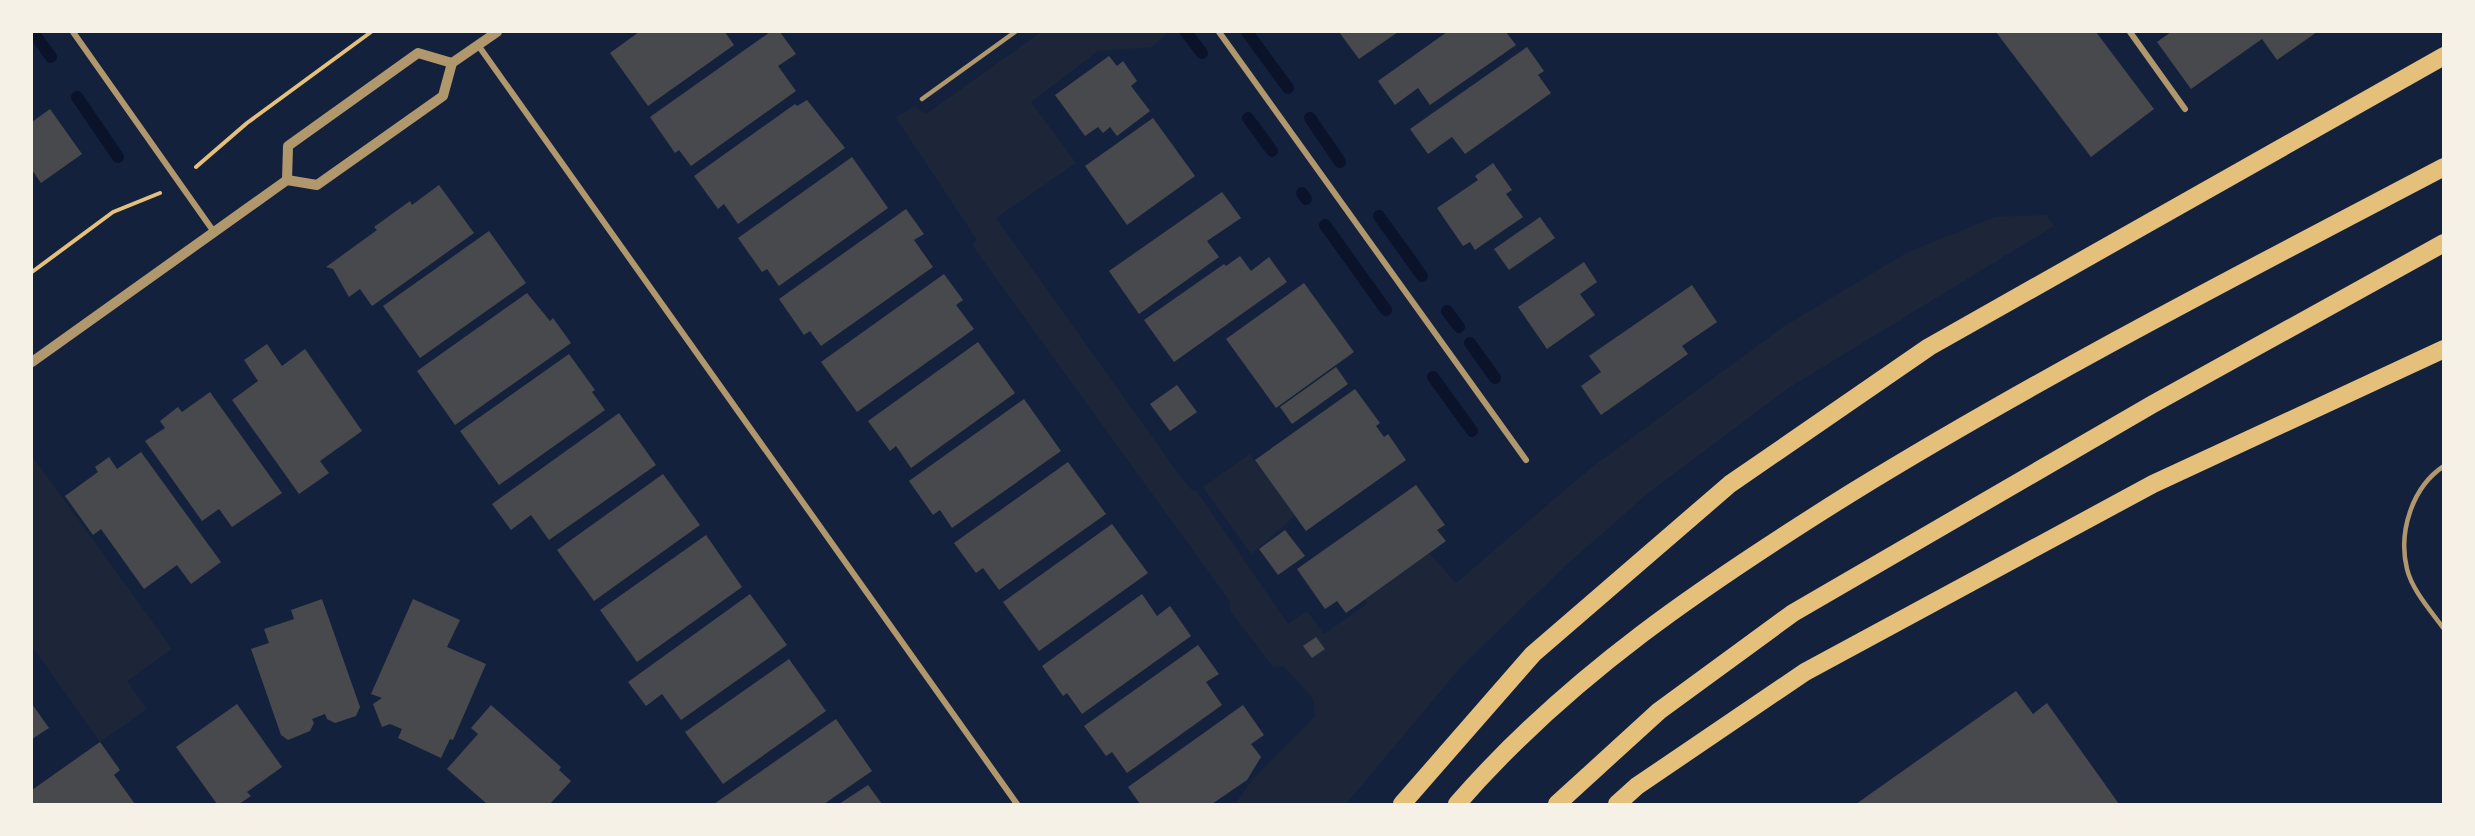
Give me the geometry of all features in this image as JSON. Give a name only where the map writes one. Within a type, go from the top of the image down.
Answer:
[{"type":"highway","points":[[1402,804],[1533,654],[1730,484],[1929,347],[2444,56]]},
{"type":"highway","points":[[1457,804],[1490,766],[1598,666],[1738,564],[1962,425],[2181,304],[2444,167]]},
{"type":"highway","points":[[1557,804],[1659,711],[1793,613],[2153,404],[2444,243]]},
{"type":"highway","points":[[1617,804],[1637,786],[1805,672],[2153,484],[2444,349]]},
{"type":"street","points":[[73,32],[214,232]]},
{"type":"street","points":[[32,362],[287,180],[317,185],[443,96],[452,63],[497,32]]},
{"type":"street","points":[[1219,32],[1526,460]]},
{"type":"street","points":[[2130,32],[2185,110]]},
{"type":"street","points":[[477,45],[1017,804]]},
{"type":"street","points":[[287,180],[288,146],[418,53],[452,63]]},
{"type":"lane","points":[[922,99],[1015,32]]},
{"type":"lane","points":[[2444,466],[2428,476],[2410,506],[2404,541],[2407,570],[2423,601],[2444,628]]},
{"type":"path","points":[[203,162],[247,123],[371,32]]},
{"type":"path","points":[[32,272],[113,212],[158,195]]},
{"type":"shaded area","points":[[1041,32],[1165,32],[1167,34],[1152,47],[1098,51],[1031,102],[1076,163],[996,218],[1182,479],[1193,491],[1196,490],[1288,624],[1307,611],[1324,634],[1367,604],[1364,600],[1429,553],[1456,583],[1591,468],[1783,327],[1908,252],[1995,217],[2046,215],[2054,226],[1787,389],[1647,494],[1564,567],[1460,668],[1346,804],[1235,804],[1253,779],[1315,717],[1313,698],[1283,666],[1273,667],[1231,612],[1229,600],[972,245],[977,240],[896,118],[914,106],[926,114]]},
{"type":"shaded area","points":[[1250,454],[1295,516],[1251,554],[1203,487]]},
{"type":"shaded area","points":[[32,456],[172,649],[127,681],[147,709],[100,742],[32,646]]},
{"type":"building","points":[[639,32],[725,32],[734,45],[648,106],[610,53]]},
{"type":"building","points":[[770,32],[780,32],[796,54],[778,66],[796,91],[691,166],[679,150],[675,153],[650,117]]},
{"type":"building","points":[[1339,32],[1398,32],[1359,59]]},
{"type":"building","points":[[1447,32],[1506,32],[1516,45],[1430,105],[1418,88],[1395,105],[1378,81]]},
{"type":"building","points":[[1996,32],[2096,32],[2154,109],[2091,157]]},
{"type":"building","points":[[2171,32],[2317,32],[2277,60],[2262,39],[2191,89],[2157,42]]},
{"type":"building","points":[[1527,47],[1544,71],[1538,75],[1551,93],[1465,154],[1452,137],[1428,154],[1410,129]]},
{"type":"building","points":[[1109,56],[1117,66],[1123,61],[1137,81],[1131,86],[1150,111],[1117,136],[1110,127],[1103,133],[1098,127],[1085,136],[1055,95]]},
{"type":"building","points":[[807,100],[845,148],[738,224],[724,204],[718,209],[694,176],[795,104],[797,106]]},
{"type":"building","points":[[50,109],[82,154],[41,183],[32,170],[32,122]]},
{"type":"building","points":[[1153,118],[1195,176],[1127,225],[1085,166]]},
{"type":"building","points":[[852,157],[888,208],[779,286],[767,269],[762,272],[738,238]]},
{"type":"building","points":[[1493,163],[1512,190],[1506,194],[1523,217],[1475,250],[1470,242],[1463,246],[1437,208],[1478,180],[1475,176]]},
{"type":"building","points":[[439,185],[474,233],[372,306],[360,289],[349,297],[333,269],[326,267],[377,230],[374,227],[410,201],[412,205]]},
{"type":"building","points":[[1222,192],[1241,218],[1207,241],[1219,257],[1139,314],[1109,271]]},
{"type":"building","points":[[906,209],[924,234],[914,240],[933,267],[821,346],[810,331],[804,335],[779,299]]},
{"type":"building","points":[[1540,217],[1555,238],[1509,270],[1494,249]]},
{"type":"building","points":[[489,231],[526,283],[420,358],[383,306]]},
{"type":"building","points":[[1240,256],[1251,271],[1269,257],[1287,282],[1174,362],[1144,320],[1224,264],[1226,266]]},
{"type":"building","points":[[1584,262],[1597,282],[1580,294],[1595,315],[1547,349],[1518,307]]},
{"type":"building","points":[[944,274],[963,300],[956,305],[974,329],[857,412],[821,362]]},
{"type":"building","points":[[1304,283],[1354,352],[1276,408],[1226,339]]},
{"type":"building","points":[[1692,285],[1717,322],[1682,346],[1688,354],[1601,415],[1581,386],[1601,372],[1589,356]]},
{"type":"building","points":[[527,293],[550,321],[553,318],[571,343],[455,425],[417,371]]},
{"type":"building","points":[[978,342],[1015,393],[911,468],[896,446],[890,451],[868,421]]},
{"type":"building","points":[[267,344],[282,366],[305,349],[362,431],[320,461],[329,473],[299,494],[232,400],[258,381],[244,360]]},
{"type":"building","points":[[569,354],[595,390],[592,392],[605,410],[499,485],[460,431]]},
{"type":"building","points":[[1336,367],[1348,384],[1292,424],[1280,407]]},
{"type":"building","points":[[1177,385],[1197,412],[1170,431],[1150,404]]},
{"type":"building","points":[[1355,389],[1380,423],[1376,426],[1384,437],[1388,434],[1406,460],[1306,531],[1255,460]]},
{"type":"building","points":[[210,392],[282,493],[232,527],[219,509],[202,521],[145,441],[165,428],[160,421],[178,407],[182,412]]},
{"type":"building","points":[[1024,399],[1061,451],[952,528],[940,510],[933,515],[909,481]]},
{"type":"building","points":[[619,413],[656,465],[549,540],[531,515],[511,530],[492,504]]},
{"type":"building","points":[[141,452],[221,562],[191,584],[177,565],[144,589],[101,529],[93,535],[65,496],[98,472],[95,467],[109,457],[117,469]]},
{"type":"building","points":[[1068,462],[1106,514],[999,590],[983,568],[976,573],[954,543]]},
{"type":"building","points":[[663,474],[700,525],[594,601],[557,550]]},
{"type":"building","points":[[1416,485],[1445,525],[1437,530],[1446,541],[1346,613],[1337,601],[1325,609],[1297,569]]},
{"type":"building","points":[[1112,524],[1148,573],[1039,651],[1003,602]]},
{"type":"building","points":[[1285,530],[1305,556],[1278,575],[1259,549]]},
{"type":"building","points":[[706,535],[742,587],[637,662],[600,610]]},
{"type":"building","points":[[750,594],[787,645],[681,720],[662,694],[646,706],[628,682]]},
{"type":"building","points":[[1142,594],[1157,616],[1170,606],[1191,636],[1082,714],[1067,693],[1063,696],[1042,666]]},
{"type":"building","points":[[322,599],[360,707],[356,716],[335,723],[327,719],[325,714],[312,719],[314,723],[310,731],[288,740],[281,735],[251,649],[269,643],[264,629],[294,619],[291,610]]},
{"type":"building","points":[[413,599],[460,620],[447,647],[486,664],[453,740],[450,739],[441,758],[398,738],[402,729],[390,724],[382,727],[373,704],[382,698],[371,694]]},
{"type":"building","points":[[1316,637],[1325,649],[1312,658],[1303,646]]},
{"type":"building","points":[[1198,645],[1219,674],[1206,682],[1222,705],[1127,773],[1112,752],[1106,756],[1084,726]]},
{"type":"building","points":[[789,659],[826,711],[723,784],[685,732]]},
{"type":"building","points":[[2016,691],[2033,714],[2047,703],[2119,804],[1856,804]]},
{"type":"building","points":[[32,704],[49,728],[32,739]]},
{"type":"building","points":[[237,704],[282,767],[247,792],[251,796],[239,804],[217,804],[176,747]]},
{"type":"building","points":[[491,705],[561,767],[559,770],[571,781],[550,804],[487,804],[447,769],[478,734],[471,728]]},
{"type":"building","points":[[1243,705],[1264,735],[1251,744],[1261,757],[1247,780],[1212,804],[1140,804],[1128,787]]},
{"type":"building","points":[[836,719],[872,771],[824,804],[714,804]]},
{"type":"building","points":[[100,742],[120,770],[114,775],[135,804],[32,804],[32,790]]},
{"type":"building","points":[[868,785],[882,804],[839,804]]},
{"type":"waterway","points":[[33,32],[51,57]]},
{"type":"waterway","points":[[1186,32],[1202,53]]},
{"type":"waterway","points":[[1247,32],[1288,88]]},
{"type":"waterway","points":[[77,97],[118,157]]},
{"type":"waterway","points":[[1248,118],[1272,151]]},
{"type":"waterway","points":[[1310,118],[1340,162]]},
{"type":"waterway","points":[[1302,193],[1306,199]]},
{"type":"waterway","points":[[1379,216],[1422,276]]},
{"type":"waterway","points":[[1325,225],[1386,310]]},
{"type":"waterway","points":[[1447,311],[1459,327]]},
{"type":"waterway","points":[[1470,343],[1495,378]]},
{"type":"waterway","points":[[1433,377],[1472,431]]}]
